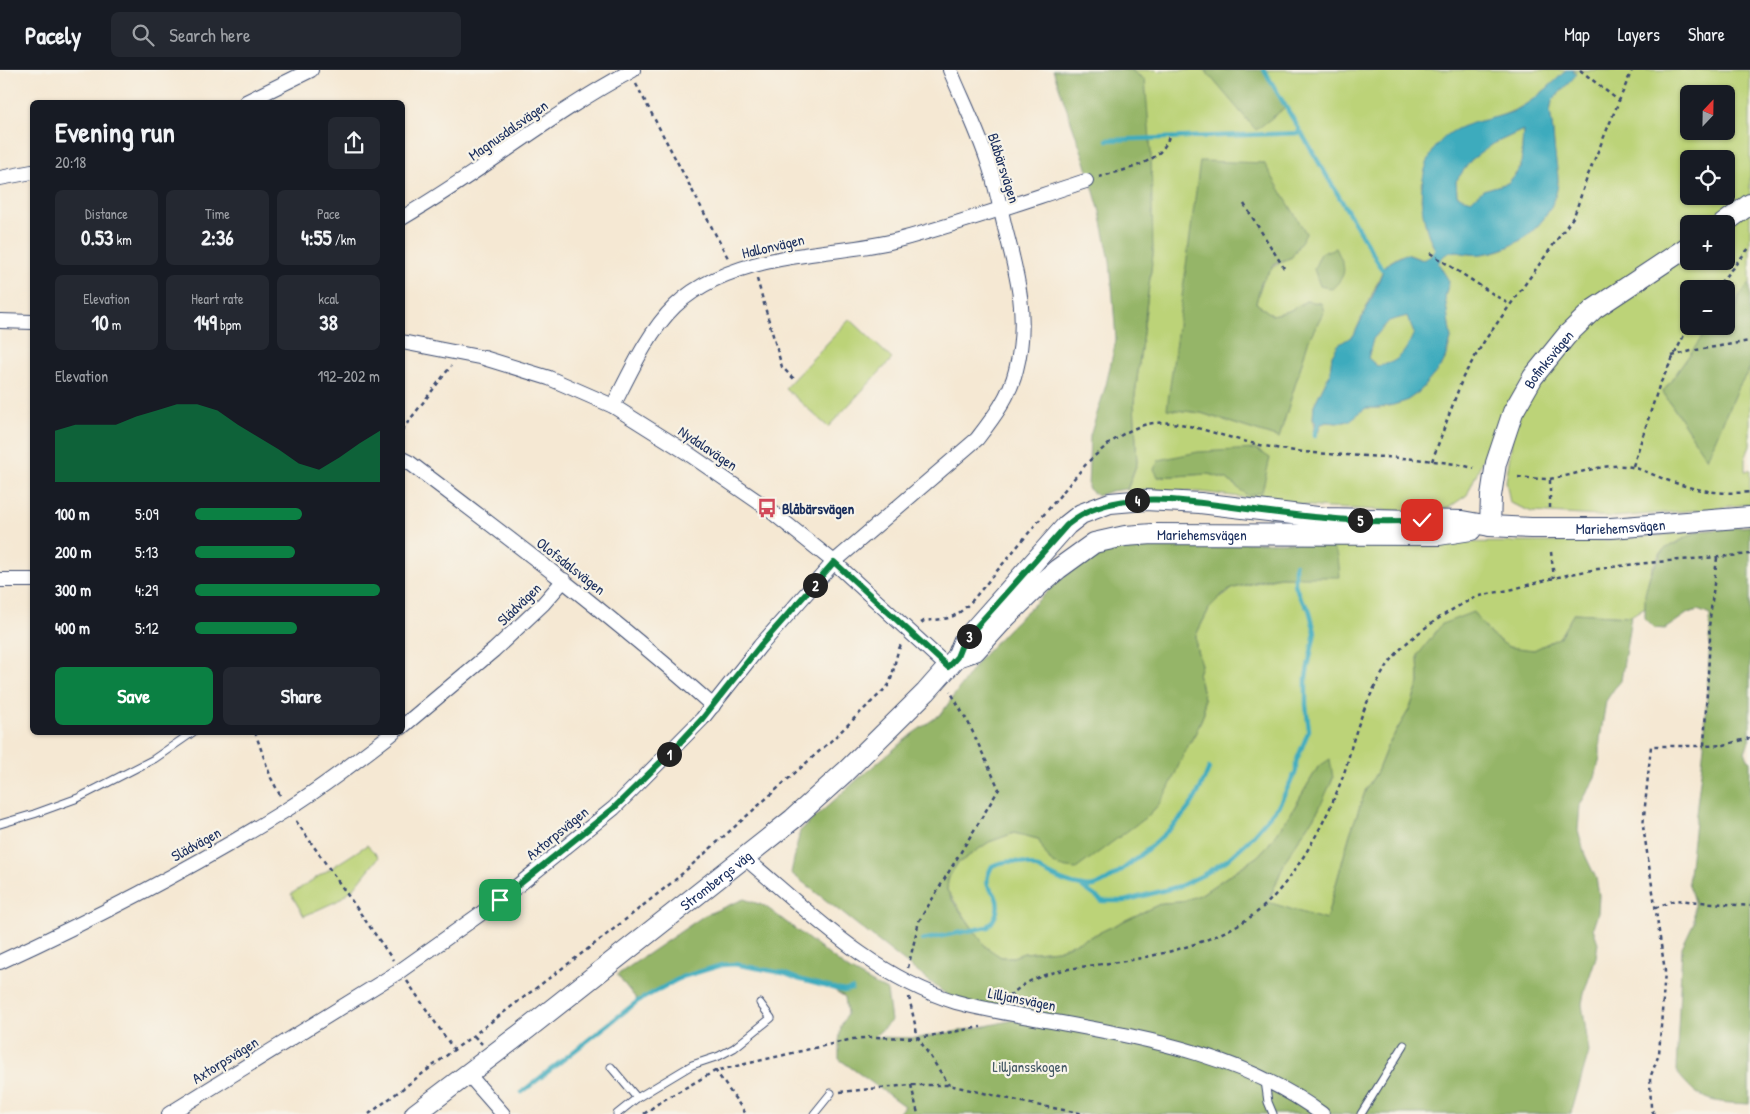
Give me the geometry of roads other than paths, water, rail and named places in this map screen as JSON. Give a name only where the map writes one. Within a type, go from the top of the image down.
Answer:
[{"type":"street","points":[[250,100],[311,70]]},
{"type":"street","name":"Blåbärsvägen","points":[[834,562],[977,439],[993,418],[1008,391],[1016,371],[1023,334],[1022,304],[1018,276],[989,165],[950,70]]},
{"type":"street","name":"Magnusdalsvägen","points":[[405,216],[465,179],[576,102],[625,72]]},
{"type":"street","points":[[0,178],[30,172]]},
{"type":"street","name":"Hallonvägen","points":[[613,406],[639,356],[657,328],[674,307],[689,294],[712,282],[753,266],[786,258],[896,241],[1086,181]]},
{"type":"street","points":[[1735,215],[1750,204]]},
{"type":"street","name":"Bofinksvägen","points":[[1490,526],[1496,463],[1513,412],[1533,377],[1567,335],[1594,309],[1680,252]]},
{"type":"street","points":[[0,321],[30,322]]},
{"type":"street","name":"Nydalavägen","points":[[405,343],[484,358],[549,378],[613,406],[742,490],[834,562],[949,667]]},
{"type":"street","name":"Olofsdalsvägen","points":[[405,461],[564,580],[660,659],[713,706]]},
{"type":"street","name":"Mariehemsvägen","points":[[949,667],[963,642],[1067,525],[1082,514],[1110,503],[1145,500],[1200,502],[1326,518],[1462,521],[1490,526],[1566,529],[1611,528],[1750,518]]},
{"type":"street","name":"Mariehemsvägen","points":[[949,667],[976,650],[1006,617],[1058,569],[1094,543],[1108,539],[1138,534],[1439,535],[1490,526]]},
{"type":"street","name":"Axtorpsvägen","points":[[169,1114],[400,971],[500,900],[614,808],[674,749],[713,706],[760,646],[834,562]]},
{"type":"street","points":[[0,580],[30,580]]},
{"type":"street","name":"Slädvägen","points":[[405,724],[494,650],[543,604],[564,580]]},
{"type":"street","name":"Strombergs väg","points":[[415,1114],[527,1029],[793,819],[845,772],[949,667]]},
{"type":"street","name":"Slädvägen","points":[[0,962],[94,917],[157,884],[288,809],[390,735]]},
{"type":"street","name":"Lilljansvägen","points":[[745,858],[837,936],[904,981],[956,1002],[1182,1048],[1235,1065],[1265,1079],[1294,1095],[1322,1114]]},
{"type":"street","points":[[468,1074],[503,1114]]},
{"type":"lane","points":[[0,824],[78,798],[154,759],[189,735]]},
{"type":"lane","points":[[617,1114],[637,1098],[692,1065],[719,1056],[734,1048],[771,1018],[760,1003]]},
{"type":"lane","points":[[1361,1114],[1404,1045]]},
{"type":"lane","points":[[611,1067],[637,1098]]},
{"type":"lane","points":[[1265,1079],[1268,1102],[1273,1114]]},
{"type":"lane","points":[[814,1114],[831,1093]]},
{"type":"water","points":[[1566,70],[1572,70],[1577,74],[1552,101],[1550,112],[1558,181],[1556,195],[1544,219],[1524,238],[1500,250],[1481,254],[1449,252],[1438,263],[1449,281],[1445,297],[1451,339],[1443,364],[1419,392],[1406,401],[1379,408],[1366,408],[1349,421],[1327,422],[1321,424],[1318,433],[1313,431],[1316,423],[1313,419],[1314,405],[1330,373],[1332,355],[1338,345],[1354,335],[1385,265],[1405,254],[1418,259],[1428,258],[1435,249],[1424,220],[1422,188],[1424,172],[1438,144],[1457,129],[1512,112],[1541,93]],"holes":[[[1523,130],[1521,168],[1508,183],[1483,190],[1471,201],[1457,195],[1456,181],[1471,160],[1493,144]],[[1407,316],[1414,333],[1408,346],[1401,356],[1391,362],[1377,366],[1368,358],[1373,339],[1389,321]]]},
{"type":"waterway","points":[[1264,70],[1382,269]]},
{"type":"waterway","points":[[1107,140],[1301,133]]},
{"type":"waterway","points":[[1081,886],[1102,901],[1124,901],[1180,886],[1203,875],[1227,860],[1249,840],[1279,805],[1296,771],[1296,762],[1309,730],[1306,705],[1306,677],[1315,632],[1309,609],[1300,598],[1295,584],[1295,565]]},
{"type":"waterway","points":[[922,940],[988,927],[998,908],[997,899],[987,882],[992,866],[1005,862],[1027,864],[1059,879],[1090,887],[1118,873],[1145,851],[1188,809],[1195,800],[1209,768]]},
{"type":"waterway","points":[[522,1092],[638,1001],[682,977],[722,965],[734,964],[783,973],[798,979],[844,991],[852,989]]},
{"type":"place","name":"Blåbärsvägen","points":[[767,508]]},
{"type":"park label","name":"Lilljansskogen","points":[[1030,1066]]}]
